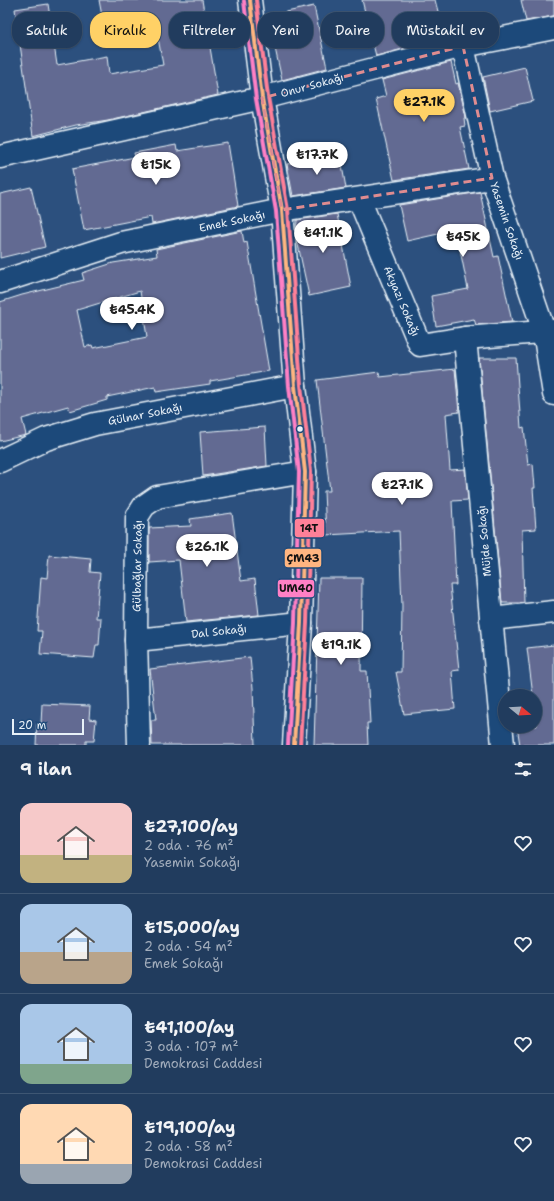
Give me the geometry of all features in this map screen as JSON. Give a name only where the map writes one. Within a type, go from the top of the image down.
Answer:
[{"type":"street","points":[[250,0],[262,98],[282,210],[295,386],[306,472],[301,623],[294,745]]},
{"type":"street","name":"Onur Sokağı","points":[[499,39],[554,28]]},
{"type":"street","name":"Onur Sokağı","points":[[0,157],[262,98],[456,48]]},
{"type":"street","name":"Yasemin Sokağı","points":[[464,48],[492,178],[549,331],[554,394]]},
{"type":"street","name":"Emek Sokağı","points":[[0,282],[121,243],[282,210],[492,178]]},
{"type":"street","name":"Akyazı Sokağı","points":[[359,199],[420,345],[465,338],[549,331]]},
{"type":"street","name":"Müjde Sokağı","points":[[465,338],[503,745]]},
{"type":"street","name":"Gülnar Sokağı","points":[[0,460],[46,439],[95,424],[295,386]]},
{"type":"street","name":"Gülbağlar Sokağı","points":[[139,745],[136,640],[137,517],[144,506],[157,497],[306,472]]},
{"type":"street","points":[[491,619],[554,612]]},
{"type":"street","name":"Dal Sokağı","points":[[136,640],[301,623]]},
{"type":"highlighted area","points":[[463,46],[492,178],[282,210],[262,98]]},
{"type":"building","points":[[99,0],[202,0],[204,12],[169,12],[169,48],[210,48],[218,95],[108,120],[76,125],[33,136],[21,48],[54,48],[57,65],[107,56],[109,74],[163,65],[160,48],[161,12],[101,12]]},
{"type":"building","points":[[362,0],[435,0],[438,12],[392,12],[392,48],[407,48],[376,56],[374,48],[384,48],[384,12],[365,12]]},
{"type":"building","points":[[521,0],[554,0],[554,16],[526,21]]},
{"type":"building","points":[[48,4],[49,12],[15,12],[15,9]]},
{"type":"building","points":[[314,6],[321,39],[321,48],[323,48],[327,68],[282,80],[275,48],[313,48],[313,12],[286,12]]},
{"type":"building","points":[[451,62],[456,84],[458,83],[466,117],[464,118],[465,126],[460,127],[469,169],[394,180],[376,99],[386,96],[382,80]]},
{"type":"building","points":[[525,67],[533,101],[490,111],[483,77]]},
{"type":"building","points":[[228,143],[238,206],[152,224],[151,217],[84,230],[72,169],[135,157],[134,153],[176,145],[177,151]]},
{"type":"building","points":[[340,155],[346,188],[293,196],[287,164]]},
{"type":"building","points":[[31,187],[45,247],[0,258],[0,194]]},
{"type":"building","points":[[480,192],[494,257],[498,256],[512,322],[476,325],[474,319],[436,326],[431,296],[468,289],[456,230],[407,241],[399,205]]},
{"type":"building","points":[[337,214],[351,287],[309,296],[296,235],[297,220]]},
{"type":"building","points":[[242,231],[244,243],[247,242],[269,371],[210,381],[210,384],[156,392],[155,387],[107,397],[107,400],[70,411],[68,406],[22,419],[26,435],[0,441],[0,302],[84,280],[82,273],[113,263],[157,256],[156,249]],"holes":[[[140,291],[147,337],[93,348],[92,345],[85,347],[77,310]]]},
{"type":"building","points":[[479,358],[516,358],[521,428],[524,427],[528,465],[533,464],[535,488],[533,488],[536,529],[522,530],[524,603],[502,603]]},
{"type":"building","points":[[455,369],[459,412],[446,414],[450,470],[465,469],[468,500],[452,501],[456,585],[450,585],[459,670],[452,671],[455,709],[404,714],[396,672],[401,672],[402,606],[399,531],[326,535],[324,491],[330,491],[317,380],[379,372],[380,377]]},
{"type":"building","points":[[265,427],[267,466],[203,476],[200,432]]},
{"type":"building","points":[[232,513],[241,581],[255,579],[259,615],[186,622],[179,560],[149,562],[149,528],[191,526],[190,519]]},
{"type":"building","points":[[49,555],[91,559],[90,572],[100,573],[96,618],[101,618],[99,645],[96,645],[94,658],[40,654],[42,631],[37,631],[41,577],[47,578]]},
{"type":"building","points":[[319,578],[362,578],[361,671],[367,671],[370,723],[367,723],[368,745],[314,745]]},
{"type":"building","points":[[554,645],[554,745],[520,745],[518,733],[542,733],[542,689],[532,689],[527,648]]},
{"type":"building","points":[[250,657],[253,688],[255,745],[152,745],[151,720],[156,720],[150,669]]},
{"type":"building","points":[[42,704],[90,706],[89,719],[96,720],[94,741],[86,741],[86,745],[36,745],[37,724],[41,724]]},
{"type":"transit line","name":"ÇM43","points":[[250,0],[262,98],[282,210],[295,386],[305,472],[301,623],[294,745]]},
{"type":"transit line","name":"14T","points":[[256,0],[268,97],[288,210],[301,385],[311,471],[307,623],[300,745]]},
{"type":"transit line","name":"UM40","points":[[244,1],[256,99],[276,211],[289,386],[299,472],[295,623],[288,745]]}]
